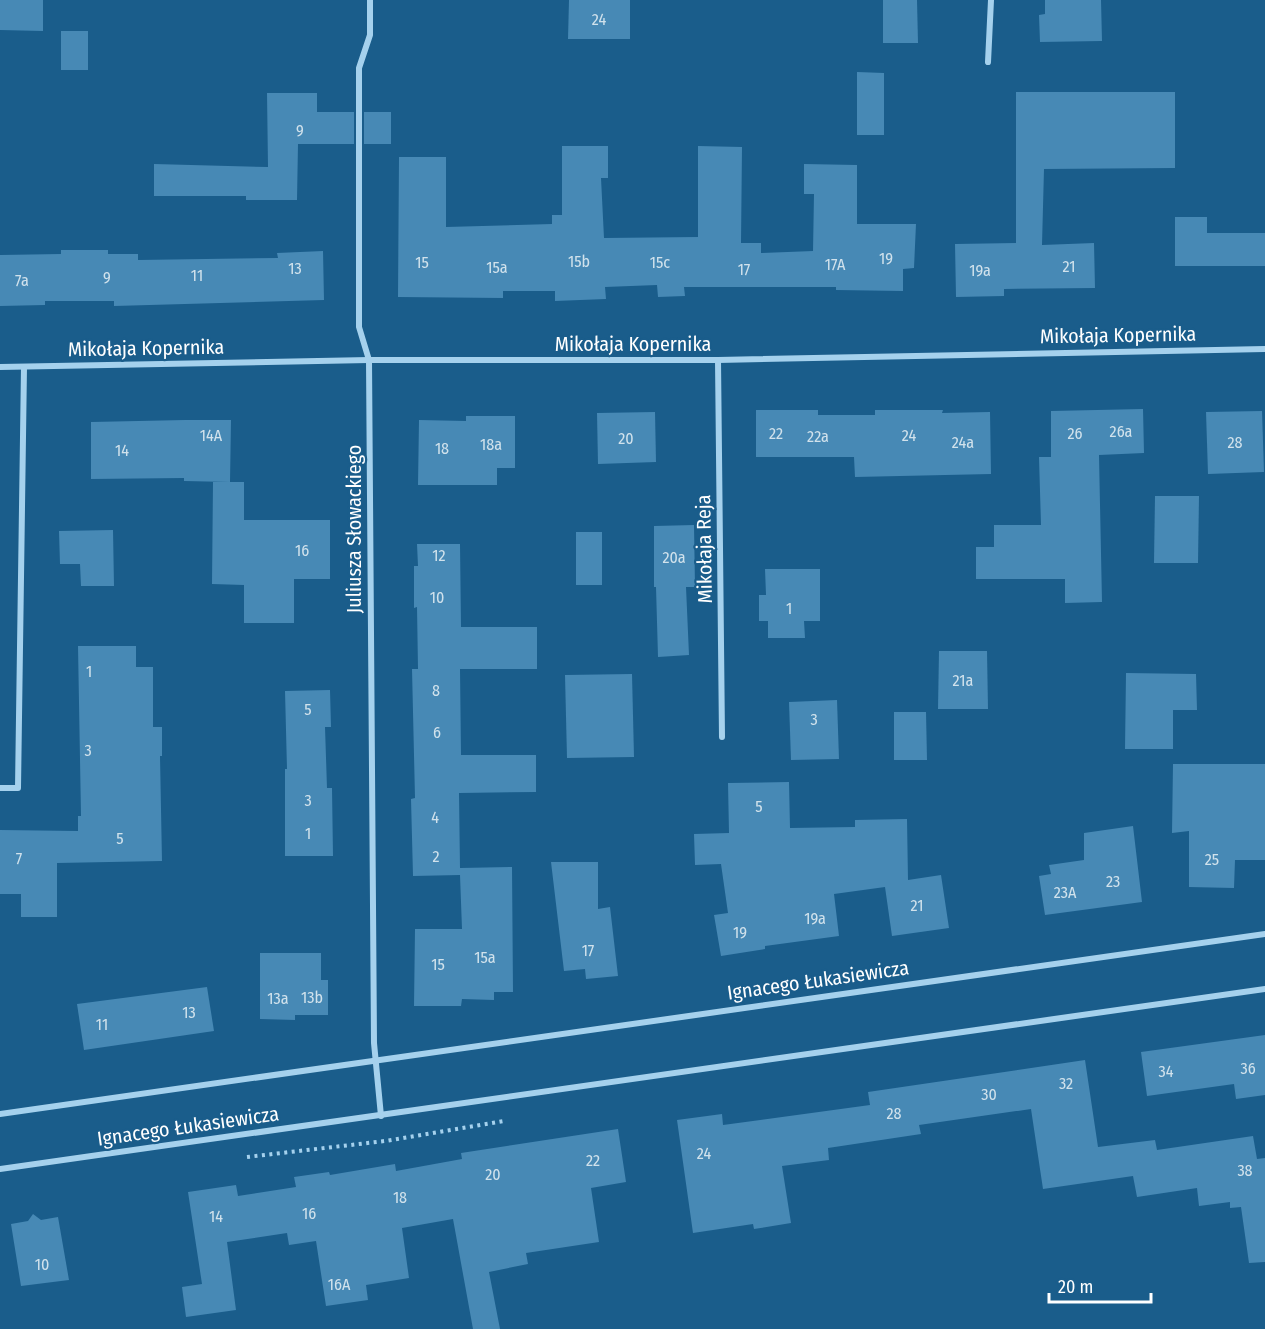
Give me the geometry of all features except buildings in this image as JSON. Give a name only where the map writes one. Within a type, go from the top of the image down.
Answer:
[{"type":"street","name":"Juliusza Słowackiego","points":[[370,0],[370,35],[359,68],[360,327],[369,360],[375,1060]]},
{"type":"street","points":[[988,63],[991,0]]},
{"type":"street","name":"Mikołaja Kopernika","points":[[0,368],[369,360],[718,360],[1265,349]]},
{"type":"street","name":"Mikołaja Reja","points":[[718,360],[722,737]]},
{"type":"street","points":[[0,788],[18,788],[24,367]]},
{"type":"street","name":"Ignacego Łukasiewicza","points":[[0,1114],[1265,934]]},
{"type":"street","name":"Ignacego Łukasiewicza","points":[[0,1169],[1265,989]]},
{"type":"street","points":[[375,1060],[381,1116]]}]
